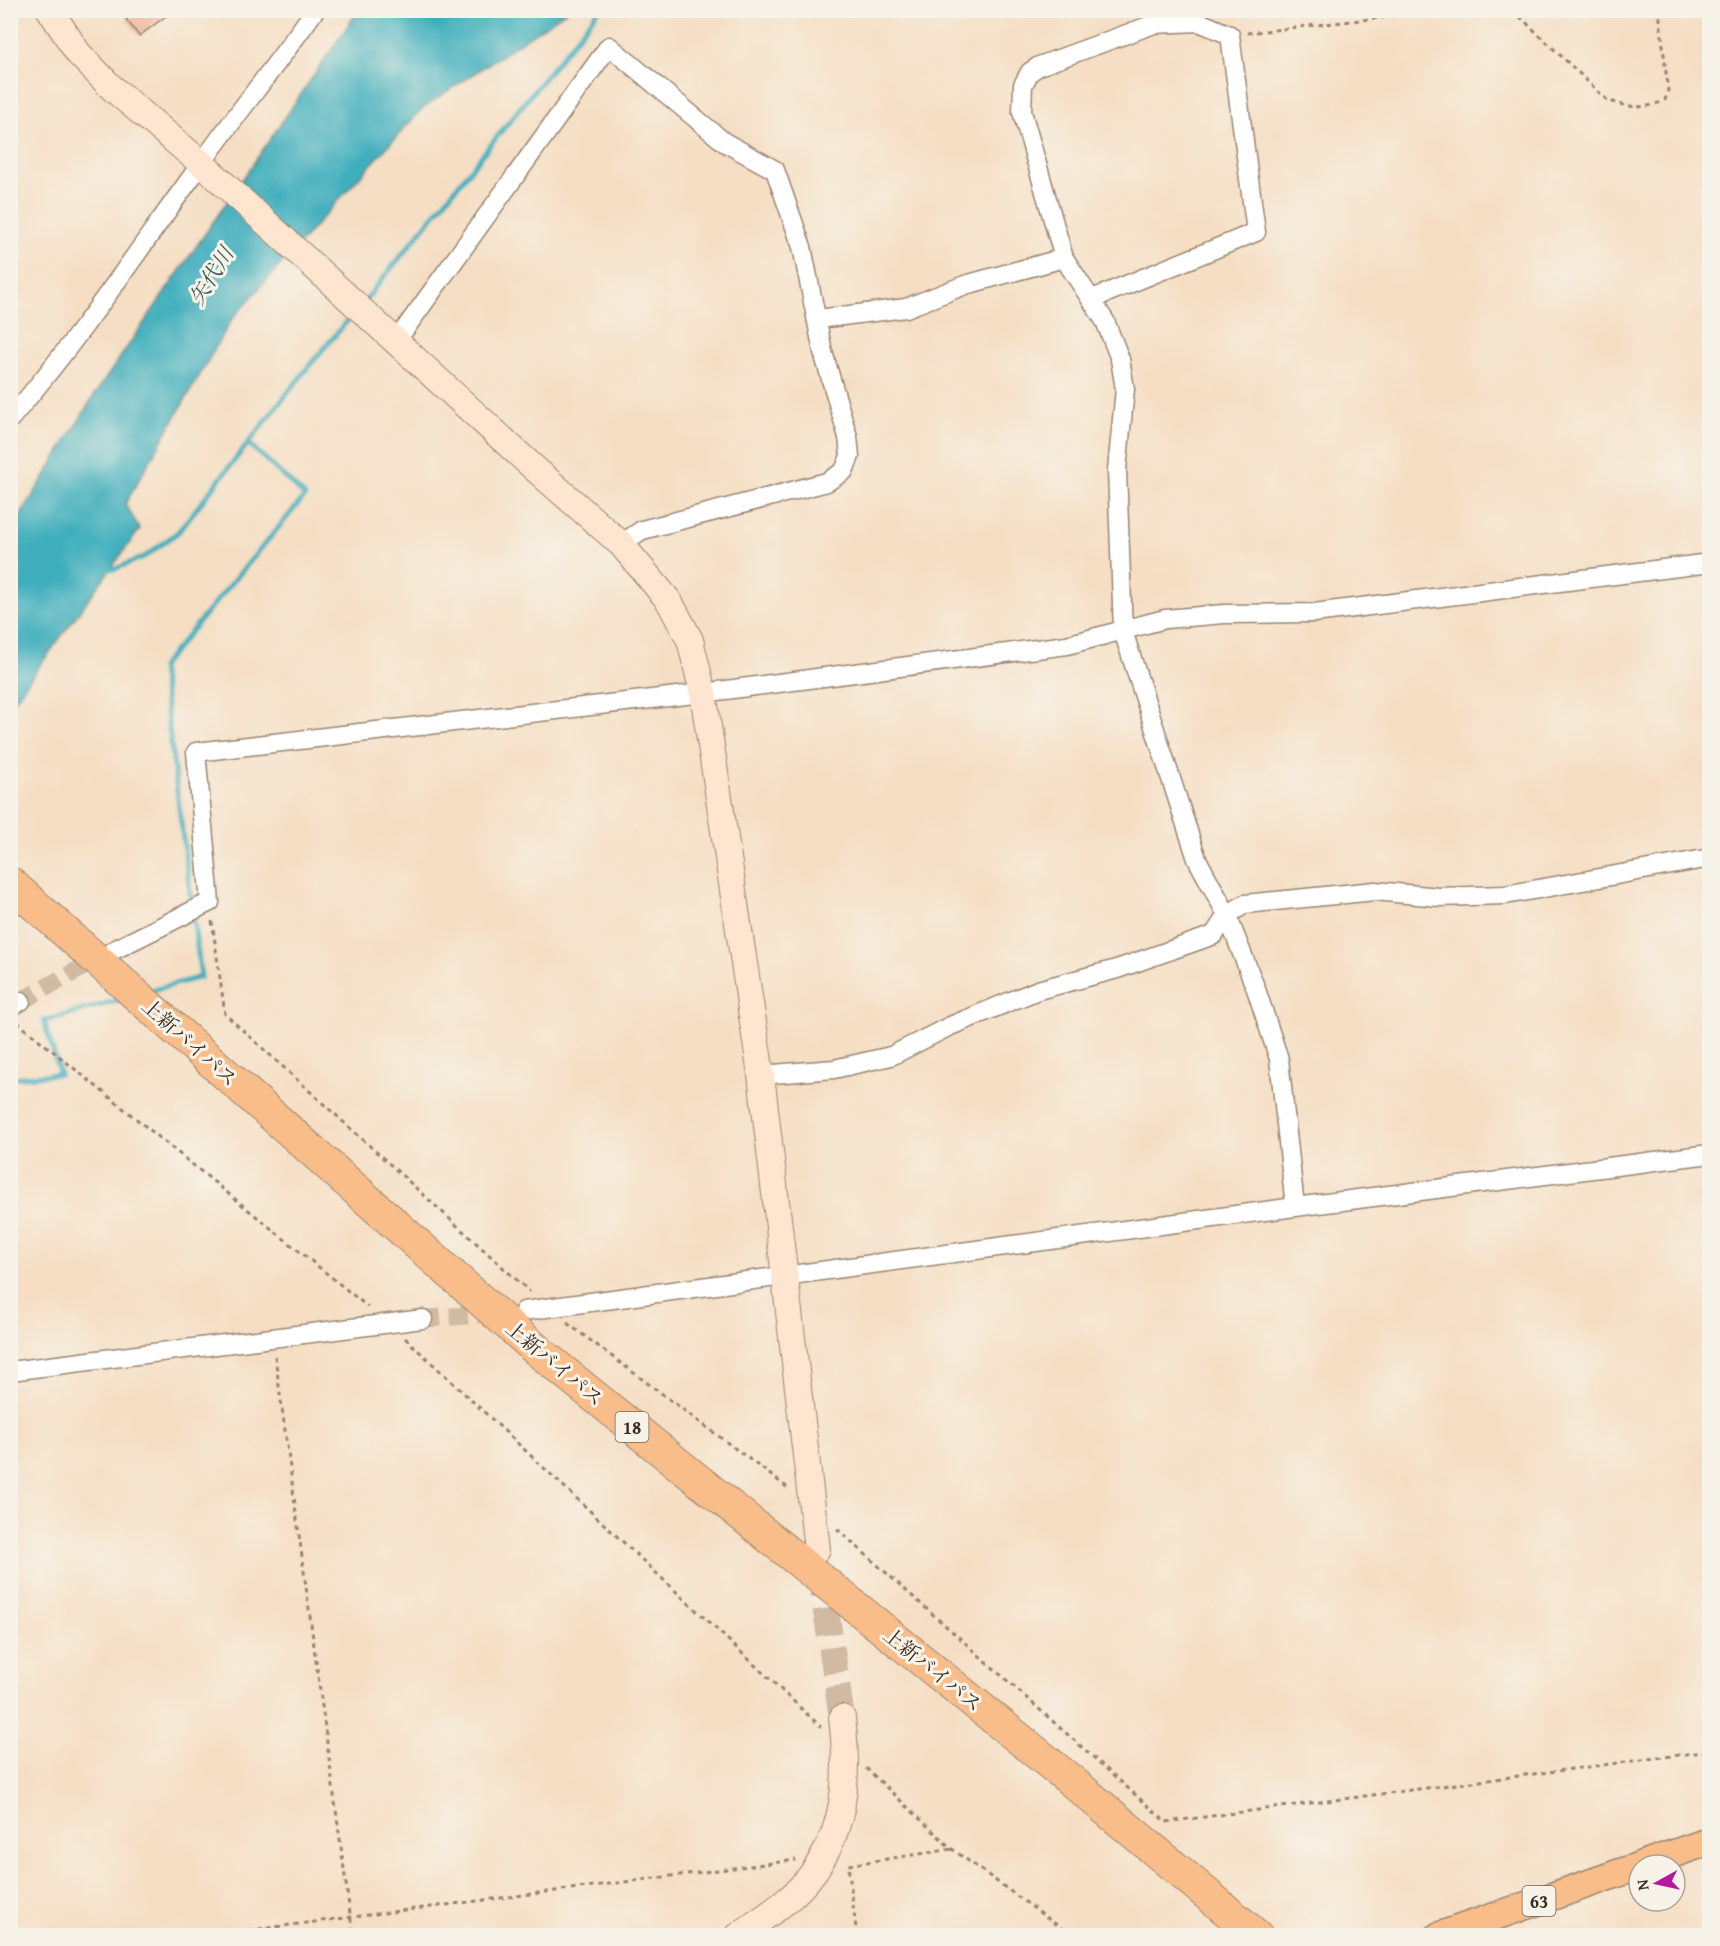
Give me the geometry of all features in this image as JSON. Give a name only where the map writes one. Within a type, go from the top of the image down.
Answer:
[{"type":"highway","name":"上新バイパス","points":[[18,889],[538,1351],[1074,1783],[1257,1935]]},
{"type":"main road","name":"63","points":[[1675,1853],[1710,1841]]},
{"type":"main road","name":"63","points":[[1439,1935],[1627,1870]]},
{"type":"street","points":[[10,419],[205,168],[315,10]]},
{"type":"street","points":[[57,12],[78,53],[111,87],[205,168],[391,335],[534,468],[621,544],[653,579],[690,640],[703,693],[761,1075],[817,1549]]},
{"type":"street","points":[[1092,298],[1256,232],[1230,35],[1198,22],[1154,24],[1039,66],[1030,72],[1023,85],[1022,112],[1064,258],[1092,298],[1120,358],[1125,389],[1117,470],[1123,631],[1197,859],[1227,915],[1256,989],[1279,1059],[1295,1207]]},
{"type":"street","points":[[391,335],[609,46],[724,142],[775,170],[802,247],[823,352],[848,437],[850,456],[844,471],[827,482],[642,530],[621,544]]},
{"type":"street","points":[[818,319],[906,308],[964,285],[1064,258]]},
{"type":"street","points":[[112,951],[210,902],[196,752],[703,693],[1067,645],[1165,619],[1314,613],[1710,563]]},
{"type":"street","points":[[761,1075],[834,1069],[891,1056],[948,1027],[1038,990],[1117,969],[1214,935],[1227,915],[1245,904],[1375,891],[1439,897],[1505,895],[1710,858]]},
{"type":"street","points":[[524,1311],[786,1274],[1710,1154]]},
{"type":"street","points":[[10,1371],[391,1325],[423,1319]]},
{"type":"street","points":[[738,1935],[791,1896],[822,1857],[842,1816],[846,1749],[842,1718]]},
{"type":"path","points":[[1230,35],[1448,10]]},
{"type":"path","points":[[1514,10],[1606,99],[1619,105],[1634,107],[1655,105],[1665,100],[1668,90],[1659,10]]},
{"type":"path","points":[[210,902],[225,1014],[547,1308],[812,1506],[1166,1822],[1710,1751]]},
{"type":"path","points":[[10,1017],[391,1325],[952,1849],[1072,1935]]},
{"type":"path","points":[[273,1339],[353,1935]]},
{"type":"path","points":[[857,1935],[848,1865],[952,1849]]},
{"type":"path","points":[[205,1935],[822,1857]]},
{"type":"water","name":"矢代川","points":[[358,11],[567,11],[423,108],[232,319],[125,504],[140,529],[11,705],[11,531],[95,394]]},
{"type":"building","points":[[137,10],[174,10],[139,36],[126,19]]},
{"type":"waterway","points":[[364,302],[599,10]]},
{"type":"waterway","points":[[104,569],[115,569],[146,556],[178,532],[309,366],[354,313]]},
{"type":"waterway","points":[[149,991],[201,977],[161,667],[305,496],[249,444]]},
{"type":"waterway","points":[[10,1078],[60,1074],[44,1021],[123,999]]},
{"type":"tunnel","points":[[21,1001],[103,956]]},
{"type":"tunnel","points":[[423,1319],[496,1313]]},
{"type":"tunnel","points":[[820,1570],[842,1718]]}]
